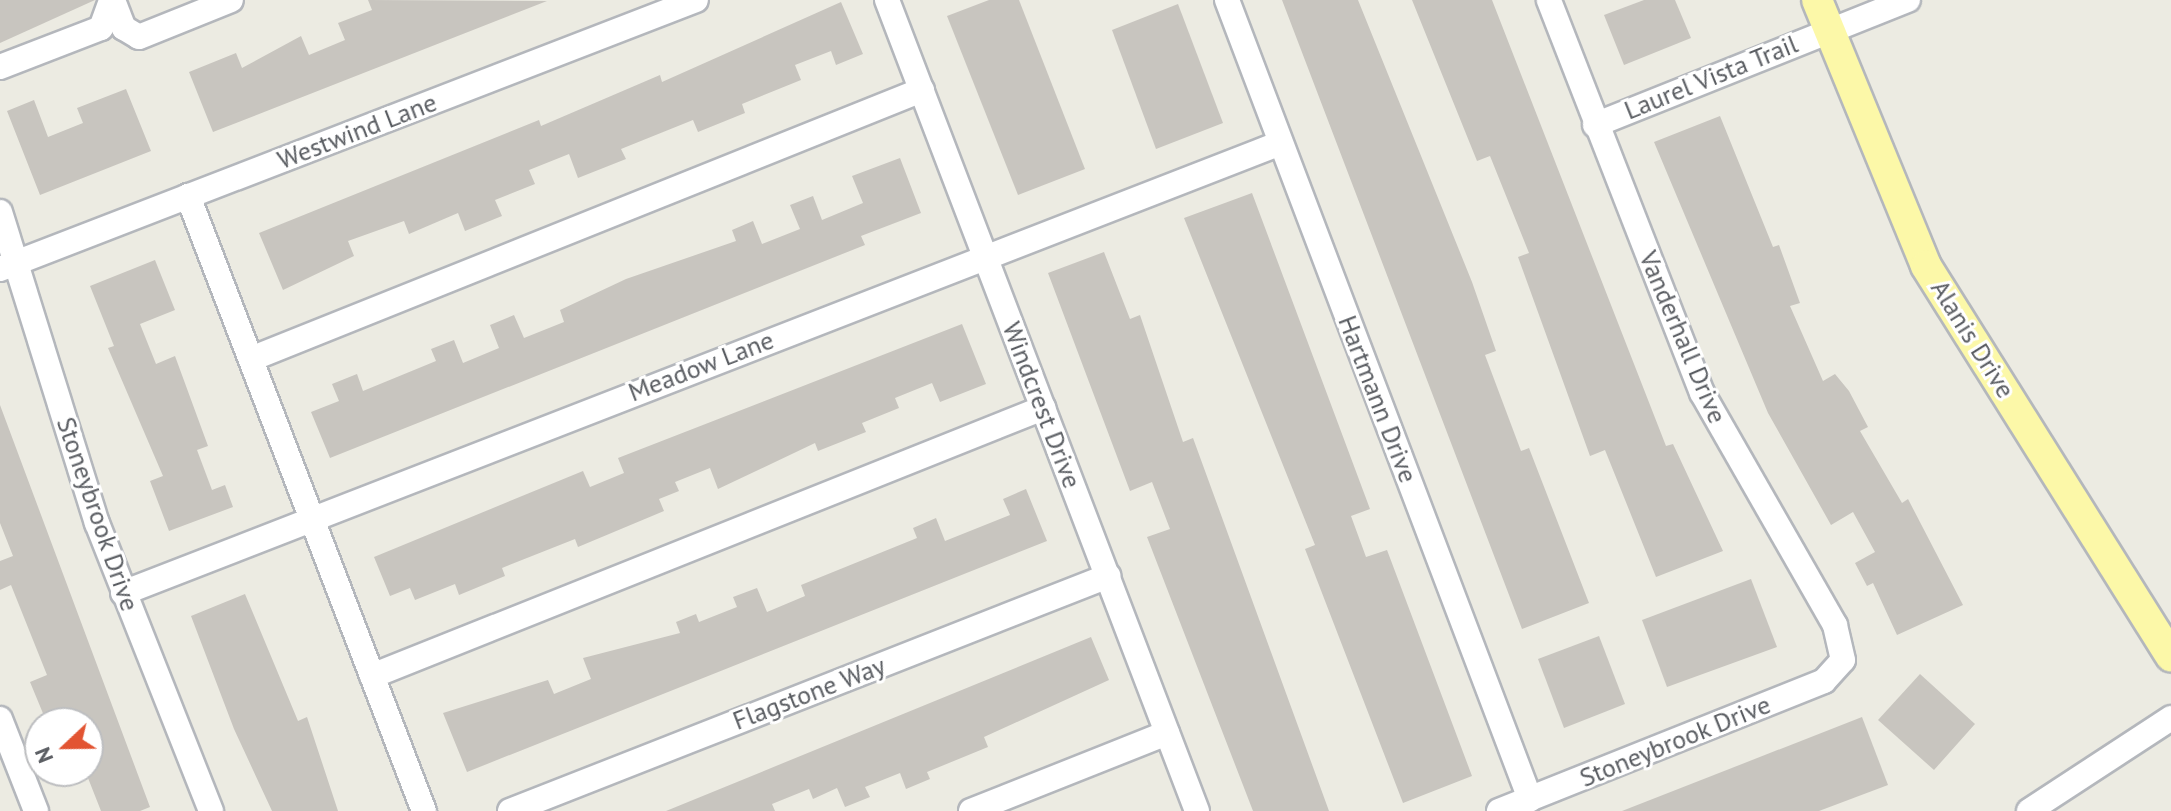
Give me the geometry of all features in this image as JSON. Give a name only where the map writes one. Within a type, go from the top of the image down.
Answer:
[{"type":"main road","name":"Alanis Drive","points":[[1817,0],[1926,266],[2171,657]]},
{"type":"street","points":[[112,0],[124,28],[139,37],[231,0]]},
{"type":"street","points":[[0,67],[101,28],[112,0]]},
{"type":"street","name":"Westwind Lane","points":[[9,265],[696,0]]},
{"type":"street","name":"Windcrest Drive","points":[[887,0],[1197,811]]},
{"type":"street","name":"Hartmann Drive","points":[[1227,0],[1530,799]]},
{"type":"street","name":"Vanderhall Drive","points":[[1549,0],[1595,125],[1702,393],[1835,625],[1843,660]]},
{"type":"street","name":"Laurel Vista Trail","points":[[1595,125],[1828,29],[1908,0]]},
{"type":"street","points":[[251,359],[922,90]]},
{"type":"street","name":"Meadow Lane","points":[[123,593],[1281,143]]},
{"type":"street","points":[[188,196],[424,811]]},
{"type":"street","name":"Stoneybrook Drive","points":[[0,212],[9,265],[123,593],[211,811]]},
{"type":"street","points":[[372,676],[1043,408]]},
{"type":"street","name":"Flagstone Way","points":[[510,811],[1108,576]]},
{"type":"street","name":"Stoneybrook Drive","points":[[1499,811],[1824,681],[1843,660]]},
{"type":"street","points":[[2029,811],[2171,718]]},
{"type":"street","points":[[0,719],[36,811]]},
{"type":"street","points":[[971,811],[1167,733]]},
{"type":"building","points":[[0,0],[95,0],[0,43]]},
{"type":"building","points":[[368,0],[547,1],[213,132],[189,72],[236,53],[242,68],[301,36],[309,55],[345,40],[338,23],[372,10]]},
{"type":"building","points":[[989,0],[1019,0],[1085,169],[1018,195],[947,16]]},
{"type":"building","points":[[1282,0],[1358,0],[1472,282],[1496,351],[1485,355],[1521,451],[1529,448],[1589,603],[1522,629]]},
{"type":"building","points":[[1412,0],[1492,0],[1666,446],[1673,444],[1723,551],[1656,577],[1605,450],[1590,456],[1518,257],[1529,253],[1490,156],[1477,161]]},
{"type":"building","points":[[1644,0],[1675,0],[1691,38],[1624,65],[1604,15]]},
{"type":"building","points":[[841,2],[863,54],[836,65],[831,51],[795,65],[801,80],[742,104],[745,113],[698,132],[693,120],[621,149],[626,159],[578,178],[569,154],[529,170],[535,184],[495,200],[502,216],[465,231],[458,213],[409,234],[404,221],[348,241],[354,256],[283,290],[259,233],[539,120],[541,126],[660,75],[662,82]]},
{"type":"building","points":[[1178,4],[1223,123],[1156,149],[1112,30]]},
{"type":"building","points":[[126,89],[151,151],[40,195],[7,111],[34,100],[48,137],[83,123],[77,108]]},
{"type":"building","points":[[1720,116],[1773,247],[1779,245],[1800,303],[1790,306],[1823,381],[1835,374],[1849,391],[1868,427],[1860,431],[1902,503],[1908,499],[1963,605],[1897,635],[1873,583],[1867,586],[1855,563],[1875,552],[1853,512],[1831,525],[1768,413],[1654,142]]},
{"type":"building","points":[[900,158],[921,213],[861,236],[865,245],[330,458],[311,412],[339,401],[332,384],[357,374],[363,391],[436,361],[431,349],[454,340],[463,363],[499,348],[490,325],[514,315],[524,338],[564,322],[560,310],[626,279],[736,241],[732,230],[753,221],[762,244],[800,229],[790,205],[813,196],[822,220],[863,203],[852,176]]},
{"type":"building","points":[[1252,193],[1370,509],[1351,516],[1366,557],[1387,550],[1472,776],[1403,803],[1305,549],[1315,545],[1184,218]]},
{"type":"building","points":[[1104,252],[1130,319],[1140,315],[1183,442],[1193,438],[1329,811],[1253,811],[1147,537],[1170,529],[1152,482],[1130,491],[1048,273]]},
{"type":"building","points":[[155,260],[175,310],[140,324],[156,364],[175,356],[208,446],[197,450],[212,490],[225,485],[233,507],[169,531],[150,481],[163,476],[108,348],[114,346],[90,286]]},
{"type":"building","points":[[962,324],[986,384],[940,402],[932,383],[895,398],[899,408],[862,423],[866,432],[818,451],[815,443],[718,489],[710,468],[675,482],[679,491],[659,499],[664,511],[578,547],[575,539],[502,568],[505,576],[459,595],[455,584],[415,600],[410,588],[390,596],[374,557],[583,471],[590,487],[624,473],[618,458]]},
{"type":"building","points":[[0,405],[150,807],[140,811],[101,811],[92,787],[104,787],[104,707],[40,707],[30,682],[47,675],[11,585],[0,590],[0,561],[13,556],[0,523]]},
{"type":"building","points":[[1026,489],[1047,541],[467,772],[443,713],[548,680],[554,694],[591,679],[583,658],[680,633],[676,622],[696,614],[699,622],[737,607],[733,597],[757,588],[767,612],[805,596],[801,585],[917,538],[913,528],[936,518],[945,541],[1010,515],[1003,499]]},
{"type":"building","points":[[1751,579],[1777,647],[1667,687],[1642,620]]},
{"type":"building","points":[[245,594],[298,721],[307,717],[338,811],[272,811],[234,729],[191,616]]},
{"type":"building","points":[[1599,636],[1625,704],[1564,728],[1538,659]]},
{"type":"building","points":[[1091,637],[1109,680],[984,737],[988,747],[927,772],[930,779],[906,789],[900,773],[865,787],[870,797],[845,807],[837,788],[813,799],[809,789],[772,804],[775,811],[666,811]]},
{"type":"building","points":[[1920,674],[1975,724],[1934,770],[1878,720]]},
{"type":"building","points":[[1862,717],[1888,785],[1819,811],[1622,811]]}]
